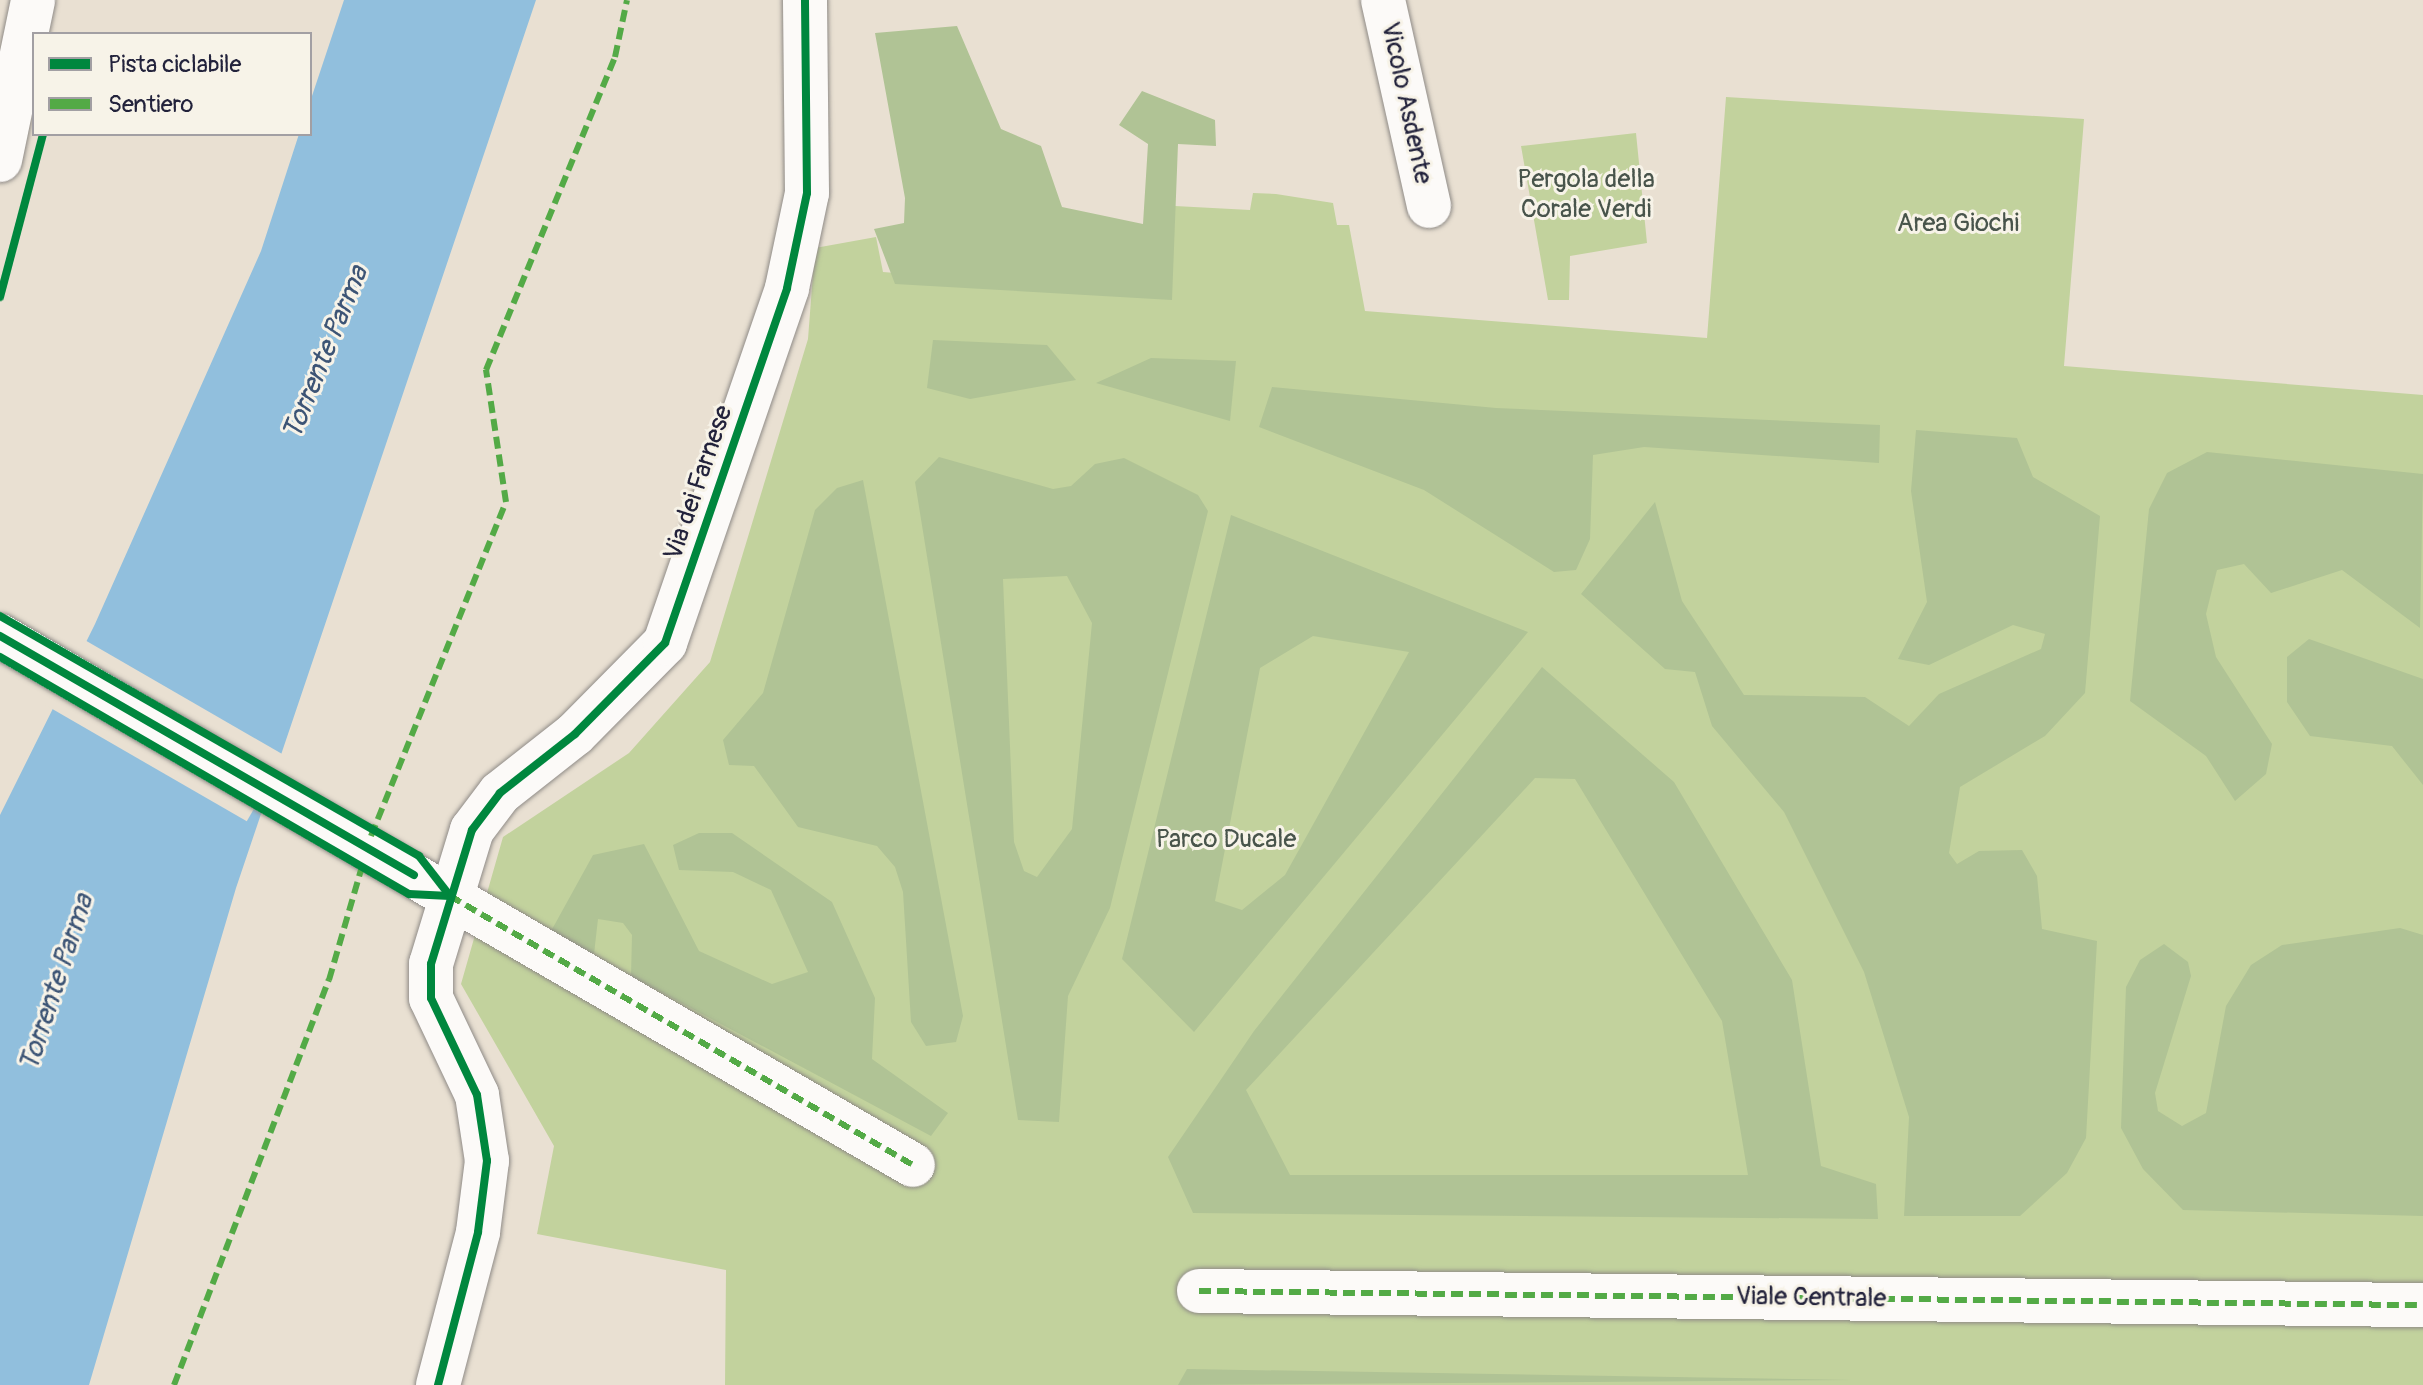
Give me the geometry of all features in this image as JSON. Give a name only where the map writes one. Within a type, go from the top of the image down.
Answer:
[{"type":"street","points":[[0,78],[31,0]]},
{"type":"street","points":[[0,160],[31,0]]},
{"type":"street","name":"Via dei Farnese","points":[[438,1385],[478,1232],[487,1161],[477,1095],[428,987],[432,886],[500,793],[575,734],[665,643],[787,288],[807,193],[805,0]]},
{"type":"street","name":"Vicolo Asdente","points":[[1383,0],[1429,206]]},
{"type":"street","points":[[0,636],[913,1165]]},
{"type":"street","name":"Viale Centrale","points":[[1199,1291],[2423,1305]]},
{"type":"green space","points":[[957,26],[1001,129],[1041,146],[1062,207],[1143,224],[1148,144],[1119,125],[1142,91],[1215,120],[1216,146],[1178,144],[1172,300],[895,284],[874,229],[904,223],[905,198],[875,33]]},
{"type":"green space","name":"Parco Ducale","points":[[1726,97],[2084,119],[2064,366],[2423,395],[2423,1385],[725,1385],[726,1270],[537,1234],[554,1146],[461,984],[503,837],[629,753],[710,662],[808,339],[815,248],[876,237],[883,272],[1171,295],[1175,206],[1250,210],[1253,193],[1276,194],[1333,203],[1337,225],[1349,225],[1365,311],[1707,338]]},
{"type":"green space","name":"Pergola della Corale Verdi","points":[[1636,133],[1647,243],[1570,256],[1569,300],[1548,300],[1521,146]]},
{"type":"green space","points":[[933,340],[1047,345],[1076,380],[970,399],[927,388]]},
{"type":"green space","points":[[1151,358],[1236,361],[1230,421],[1096,383]]},
{"type":"green space","points":[[1272,387],[1496,408],[1880,425],[1879,463],[1644,447],[1593,455],[1590,539],[1576,570],[1554,572],[1424,490],[1259,427]]},
{"type":"green space","points":[[1916,430],[2017,438],[2033,477],[2100,516],[2085,693],[2045,736],[1960,787],[1949,853],[1957,864],[1979,851],[2022,850],[2037,876],[2042,929],[2097,941],[2086,1138],[2067,1173],[2020,1216],[1904,1216],[1909,1117],[1864,972],[1784,812],[1712,726],[1695,672],[1665,669],[1581,594],[1655,502],[1682,601],[1744,695],[1865,697],[1909,726],[1939,694],[2041,649],[2045,634],[2013,625],[1929,665],[1898,659],[1927,602],[1911,491]]},
{"type":"green space","points":[[2207,452],[2423,474],[2420,628],[2342,570],[2271,593],[2244,564],[2217,570],[2206,614],[2216,657],[2272,744],[2266,774],[2235,801],[2206,756],[2130,701],[2149,509],[2167,473]]},
{"type":"green space","points":[[939,457],[1053,489],[1071,486],[1095,464],[1124,458],[1198,495],[1208,511],[1110,908],[1068,996],[1059,1122],[1018,1120],[915,482]],"holes":[[[1067,576],[1092,623],[1072,829],[1037,877],[1024,871],[1014,842],[1003,579]]]},
{"type":"green space","points":[[863,480],[963,1016],[956,1042],[926,1046],[911,1022],[903,892],[895,867],[877,846],[798,827],[754,766],[729,765],[723,740],[763,693],[815,510],[837,488]]},
{"type":"green space","points":[[1231,515],[1528,632],[1194,1032],[1122,959]],"holes":[[[1313,636],[1409,652],[1285,875],[1242,910],[1215,901],[1260,668]]]},
{"type":"green space","points":[[2309,639],[2423,679],[2423,785],[2392,746],[2310,736],[2287,702],[2287,657]]},
{"type":"green space","points":[[1542,667],[1674,782],[1792,980],[1821,1166],[1876,1184],[1878,1219],[1193,1213],[1168,1157],[1254,1031]],"holes":[[[1535,778],[1575,779],[1722,1021],[1748,1175],[1290,1175],[1246,1090]]]},
{"type":"green space","points":[[699,833],[732,833],[832,902],[875,998],[872,1059],[948,1113],[931,1136],[631,976],[632,935],[623,923],[598,919],[594,954],[550,933],[593,855],[644,844],[699,951],[772,984],[808,972],[771,890],[733,872],[679,870],[673,845]]},
{"type":"green space","points":[[2400,928],[2423,935],[2423,1216],[2183,1210],[2143,1169],[2121,1128],[2126,987],[2140,960],[2164,944],[2188,962],[2191,976],[2155,1093],[2158,1111],[2182,1126],[2206,1113],[2226,1006],[2251,965],[2282,945]]},
{"type":"green space","points":[[1187,1369],[1852,1380],[1178,1385]]},
{"type":"water","name":"Torrente Parma","points":[[344,0],[536,0],[236,888],[89,1385],[0,1385],[0,815],[95,624],[261,251],[298,136],[312,136],[312,96]]},
{"type":"pier","points":[[83,639],[285,756],[247,821],[45,705]]},
{"type":"marked path","points":[[371,836],[506,502],[486,370],[615,57],[627,0]]},
{"type":"marked path","points":[[174,1385],[329,980],[363,863]]},
{"type":"marked path","points":[[450,896],[913,1165]]},
{"type":"marked path","points":[[1199,1291],[2423,1305]]},
{"type":"cycle path","points":[[438,1385],[478,1232],[487,1161],[477,1095],[431,998],[431,964],[472,830],[500,793],[575,734],[665,643],[787,288],[807,193],[805,0]]},
{"type":"cycle path","points":[[0,297],[42,136]]},
{"type":"cycle path","points":[[0,616],[419,856],[450,896]]},
{"type":"cycle path","points":[[0,636],[414,875]]},
{"type":"cycle path","points":[[0,657],[409,894],[450,896]]},
{"type":"park label","name":"Area Giochi","points":[[1958,224]]}]
